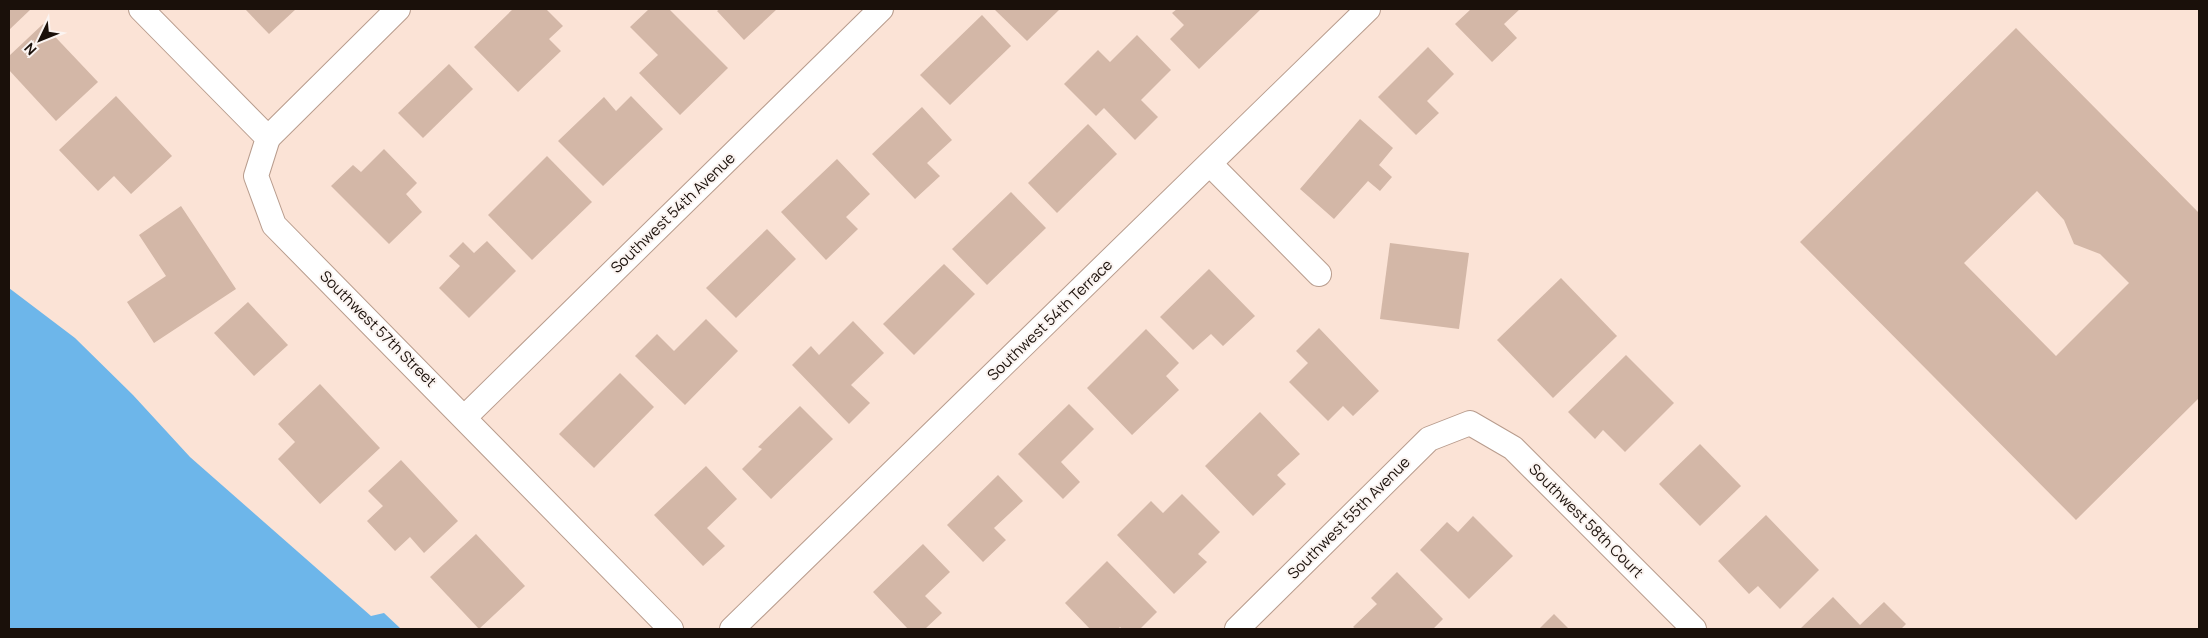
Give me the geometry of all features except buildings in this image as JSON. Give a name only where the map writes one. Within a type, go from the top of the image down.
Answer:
[{"type":"street","points":[[141,9],[268,138],[398,9]]},
{"type":"street","name":"Southwest 54th Avenue","points":[[465,416],[881,9]]},
{"type":"street","name":"Southwest 54th Terrace","points":[[732,629],[1368,9]]},
{"type":"street","name":"Southwest 57th Street","points":[[268,138],[256,176],[274,225],[465,416],[671,629]]},
{"type":"street","points":[[1210,164],[1320,274]]},
{"type":"street","name":"Southwest 55th Avenue","points":[[1237,629],[1429,438],[1470,423]]},
{"type":"street","name":"Southwest 58th Court","points":[[1470,423],[1513,448],[1694,629]]},
{"type":"water","points":[[9,288],[75,338],[133,395],[190,457],[371,616],[384,613],[401,629],[9,629]]}]
